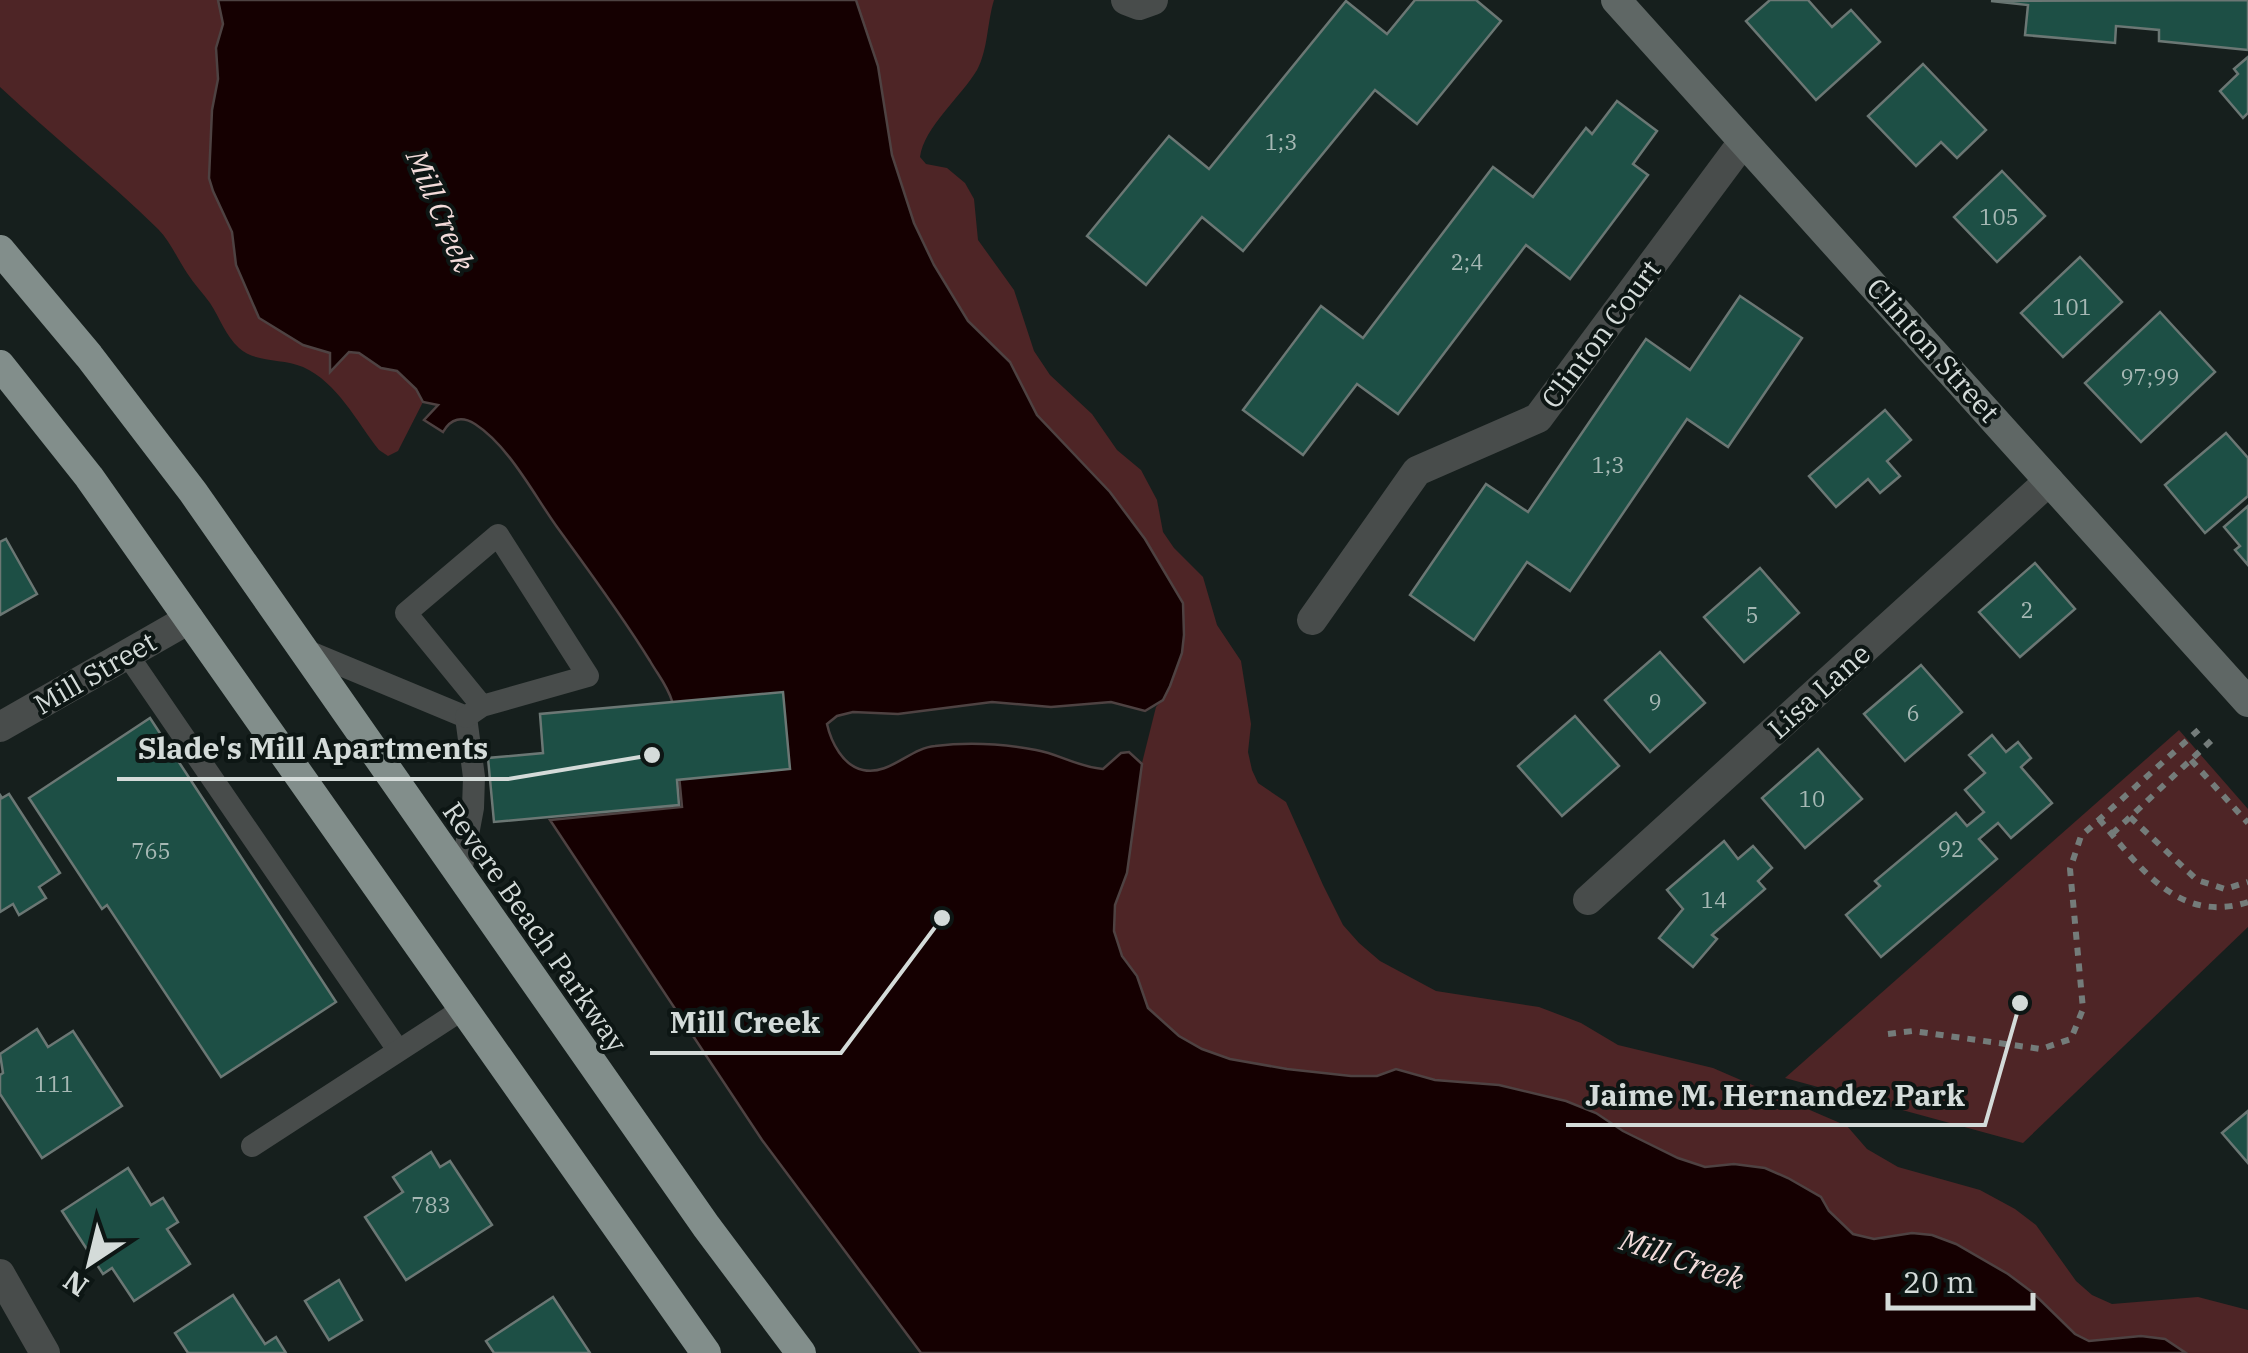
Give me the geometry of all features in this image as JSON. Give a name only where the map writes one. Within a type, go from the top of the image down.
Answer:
[{"type":"highway","name":"Revere Beach Parkway","points":[[0,250],[62,322],[167,457],[714,1238],[801,1353]]},
{"type":"highway","points":[[0,365],[89,477],[706,1353]]},
{"type":"street","points":[[1126,0],[1139,5],[1152,0]]},
{"type":"street","name":"Clinton Street","points":[[1616,0],[2248,702]]},
{"type":"street","name":"Clinton Court","points":[[1312,620],[1417,472],[1538,418],[1744,142]]},
{"type":"street","name":"Lisa Lane","points":[[1588,900],[2049,482]]},
{"type":"street","name":"Mill Street","points":[[0,727],[189,619]]},
{"type":"street","points":[[629,1247],[694,1353]]},
{"type":"street","points":[[0,1274],[45,1353]]},
{"type":"lane","points":[[300,648],[474,712],[588,676],[498,535],[406,613],[474,712],[473,808],[460,877]]},
{"type":"lane","points":[[127,654],[398,1050]]},
{"type":"lane","points":[[252,1146],[463,1009]]},
{"type":"path","points":[[1888,1034],[1912,1031],[2041,1049],[2072,1039],[2083,1009],[2070,869],[2081,836],[2204,725]]},
{"type":"path","points":[[2112,834],[2215,737]]},
{"type":"path","points":[[2190,760],[2248,823]]},
{"type":"path","points":[[2130,816],[2196,880],[2226,889],[2248,882]]},
{"type":"path","points":[[2099,819],[2153,882],[2188,903],[2227,909],[2248,902]]},
{"type":"shaded area","points":[[0,0],[342,0],[622,492],[672,701],[616,610],[520,472],[487,433],[461,420],[443,432],[424,420],[438,405],[423,402],[398,451],[388,456],[379,450],[346,404],[315,374],[295,364],[245,353],[234,343],[158,229],[0,87]]},
{"type":"shaded area","points":[[444,0],[994,0],[977,70],[928,135],[920,157],[926,164],[947,168],[965,183],[974,199],[978,240],[1014,290],[1034,351],[1050,375],[1092,414],[1117,450],[1141,470],[1157,500],[1163,532],[1203,577],[1217,625],[1241,661],[1251,724],[1248,752],[1252,770],[1258,783],[1286,802],[1343,925],[1359,943],[1380,961],[1436,991],[1539,1007],[1581,1023],[1618,1045],[1713,1068],[1847,1126],[1867,1149],[1898,1167],[1980,1190],[2015,1209],[2036,1225],[2076,1281],[2092,1295],[2112,1304],[2198,1297],[2248,1310],[2248,1353],[2004,1353],[1273,1138],[841,803],[827,724],[839,752],[849,764],[863,770],[882,769],[926,748],[973,744],[1035,750],[1102,769],[1121,753],[1129,752],[1142,763],[1156,707],[1162,700]]},
{"type":"shaded area","points":[[2179,730],[2248,809],[2248,927],[2023,1143],[1785,1078]]},
{"type":"water","points":[[218,0],[856,0],[878,66],[892,155],[914,223],[934,265],[968,321],[1010,362],[1037,415],[1110,492],[1145,539],[1183,603],[1184,635],[1182,653],[1163,700],[1145,711],[1111,702],[1051,707],[992,702],[898,714],[853,712],[837,716],[827,724],[844,758],[856,768],[873,771],[926,748],[986,744],[1036,750],[1103,769],[1121,753],[1129,752],[1142,764],[1127,873],[1115,905],[1114,931],[1148,1008],[1179,1036],[1230,1059],[1287,1069],[1377,1076],[1396,1069],[1435,1080],[1499,1085],[1566,1101],[1678,1158],[1705,1167],[1734,1164],[1765,1168],[1788,1178],[1821,1197],[1829,1211],[1853,1234],[1874,1239],[1912,1233],[1956,1244],[2008,1274],[2075,1334],[2089,1341],[2141,1336],[2165,1339],[2186,1353],[921,1353],[762,1140],[550,820],[682,807],[672,701],[639,644],[520,472],[487,433],[461,419],[453,421],[443,432],[424,420],[438,405],[423,402],[397,371],[381,368],[359,353],[349,352],[330,372],[330,353],[303,345],[259,318],[236,265],[232,232],[209,178],[212,110],[218,79],[216,48],[223,24]]},
{"type":"building","points":[[1415,0],[1476,0],[1501,21],[1417,124],[1375,90],[1243,251],[1202,217],[1146,285],[1087,236],[1169,136],[1209,169],[1346,1],[1387,34]]},
{"type":"building","points":[[1770,0],[1808,0],[1832,27],[1851,10],[1880,42],[1816,100],[1746,21]]},
{"type":"building","points":[[2248,0],[2248,50],[2159,41],[2159,30],[2116,26],[2115,43],[2025,35],[2028,5],[1991,1]]},
{"type":"building","points":[[2248,57],[2248,113],[2243,118],[2220,91],[2238,74],[2234,69]]},
{"type":"building","points":[[1923,64],[1986,130],[1957,158],[1941,142],[1916,166],[1868,116]]},
{"type":"building","points":[[1617,101],[1657,131],[1633,164],[1648,175],[1570,279],[1526,245],[1398,414],[1357,384],[1303,455],[1243,410],[1321,306],[1363,338],[1493,167],[1533,197],[1586,128],[1592,134]]},
{"type":"building","points":[[2002,171],[2045,216],[1997,262],[1954,217]]},
{"type":"building","points":[[2080,257],[2122,302],[2063,357],[2021,313]]},
{"type":"building","points":[[1740,296],[1802,338],[1728,447],[1687,419],[1570,591],[1527,562],[1474,640],[1410,595],[1486,484],[1528,512],[1646,339],[1690,370]]},
{"type":"building","points":[[2160,312],[2215,372],[2141,442],[2085,383]]},
{"type":"building","points":[[1885,410],[1911,440],[1887,461],[1900,476],[1880,493],[1868,479],[1836,507],[1809,476]]},
{"type":"building","points":[[2226,433],[2248,458],[2248,496],[2205,533],[2165,485]]},
{"type":"building","points":[[2248,506],[2248,565],[2235,550],[2240,546],[2224,527]]},
{"type":"building","points":[[6,539],[37,594],[0,615],[0,542]]},
{"type":"building","points":[[2035,563],[2075,609],[2020,657],[1979,612]]},
{"type":"building","points":[[1760,568],[1799,613],[1744,662],[1704,617]]},
{"type":"building","points":[[1660,652],[1705,703],[1650,752],[1605,700]]},
{"type":"building","points":[[1921,665],[1962,712],[1905,761],[1864,714]]},
{"type":"building","points":[[783,692],[790,769],[677,780],[679,805],[494,822],[488,758],[543,753],[540,714]]},
{"type":"building","points":[[1575,716],[1619,766],[1562,816],[1518,766]]},
{"type":"building","points":[[150,718],[336,1002],[221,1077],[107,905],[102,909],[29,798]]},
{"type":"building","points":[[1992,735],[2006,752],[2018,742],[2031,758],[2021,767],[2052,803],[2011,838],[1998,823],[1979,839],[1997,859],[1881,957],[1846,915],[1880,886],[1875,881],[1956,813],[1967,826],[1984,812],[1965,790],[1985,773],[1969,755]]},
{"type":"building","points":[[1818,749],[1862,799],[1805,848],[1762,798]]},
{"type":"building","points":[[9,794],[60,873],[39,887],[46,898],[19,915],[13,904],[0,912],[0,795],[2,798]]},
{"type":"building","points":[[1724,841],[1738,859],[1753,846],[1772,868],[1758,881],[1765,889],[1712,935],[1717,939],[1693,967],[1659,938],[1683,909],[1667,890]]},
{"type":"building","points":[[37,1029],[48,1047],[73,1031],[122,1106],[42,1158],[0,1094],[0,1054]]},
{"type":"building","points":[[2248,1111],[2248,1163],[2222,1133]]},
{"type":"building","points":[[431,1152],[440,1167],[450,1161],[492,1225],[406,1280],[365,1217],[403,1192],[393,1177]]},
{"type":"building","points":[[128,1168],[151,1205],[163,1198],[178,1222],[167,1229],[190,1264],[134,1301],[112,1268],[103,1274],[62,1211]]},
{"type":"building","points":[[339,1280],[362,1320],[329,1340],[305,1301]]},
{"type":"building","points":[[233,1295],[265,1344],[276,1337],[286,1353],[188,1353],[175,1333]]},
{"type":"building","points":[[553,1297],[590,1353],[494,1353],[486,1341]]},
{"type":"place","name":"Slade's Mill Apartments","points":[[652,755]]},
{"type":"place","name":"Mill Creek","points":[[942,918]]},
{"type":"place","name":"Jaime M. Hernandez Park","points":[[2020,1003]]}]
